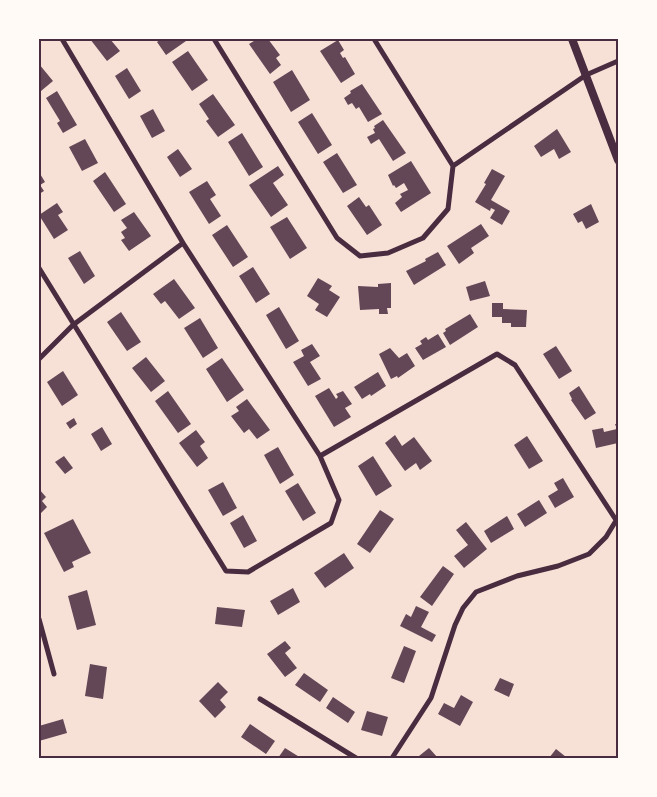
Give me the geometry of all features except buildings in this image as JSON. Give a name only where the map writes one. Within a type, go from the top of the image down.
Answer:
[{"type":"street","points":[[39,268],[226,571],[248,572],[331,523],[339,500],[320,456],[183,243],[62,39]]},
{"type":"street","points":[[214,39],[337,238],[360,256],[388,253],[423,238],[448,209],[453,166],[374,39]]},
{"type":"street","points":[[572,39],[618,160]]},
{"type":"street","points":[[453,166],[586,75],[618,61]]},
{"type":"street","points":[[39,359],[73,324],[183,243]]},
{"type":"street","points":[[320,456],[498,354],[515,365],[617,519],[606,537],[589,554],[558,566],[517,576],[476,592],[463,608],[455,625],[431,698],[392,758]]},
{"type":"street","points":[[39,619],[54,674]]},
{"type":"street","points":[[260,699],[356,758]]}]
